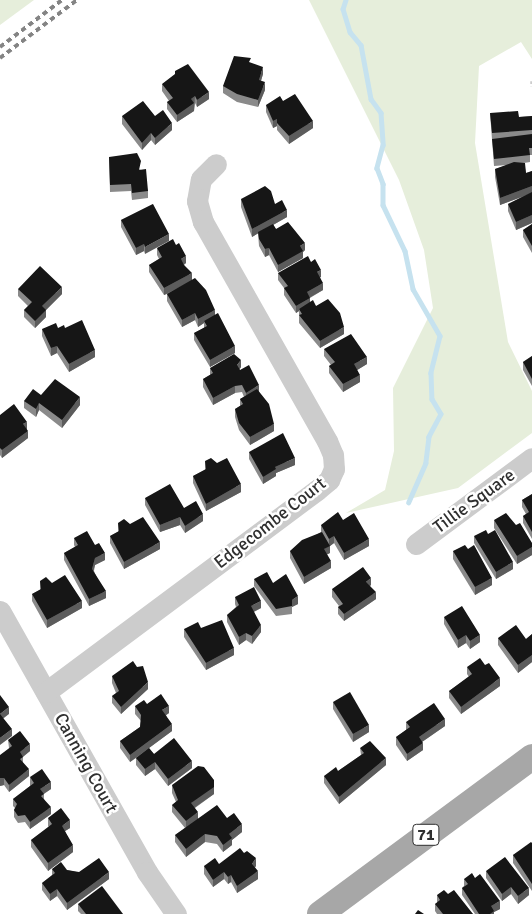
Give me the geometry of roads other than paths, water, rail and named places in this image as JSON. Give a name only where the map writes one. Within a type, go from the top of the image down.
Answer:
[{"type":"main road","name":"71","points":[[320,914],[532,757]]},
{"type":"street","name":"Edgecombe Court","points":[[46,692],[317,490],[329,480],[334,468],[333,455],[327,441],[203,222],[197,201],[201,179],[216,164]]},
{"type":"street","name":"Tillie Square","points":[[416,544],[532,458]]},
{"type":"street","name":"Canning Court","points":[[0,611],[147,872],[176,914]]},
{"type":"waterway","points":[[346,0],[343,9],[350,32],[361,45],[371,99],[381,113],[383,145],[377,168],[383,184],[383,205],[405,251],[413,289],[440,336],[431,373],[432,399],[441,414],[429,437],[426,463],[409,502]]},
{"type":"railway","points":[[0,47],[62,0]]},
{"type":"railway","points":[[0,58],[77,0]]}]
